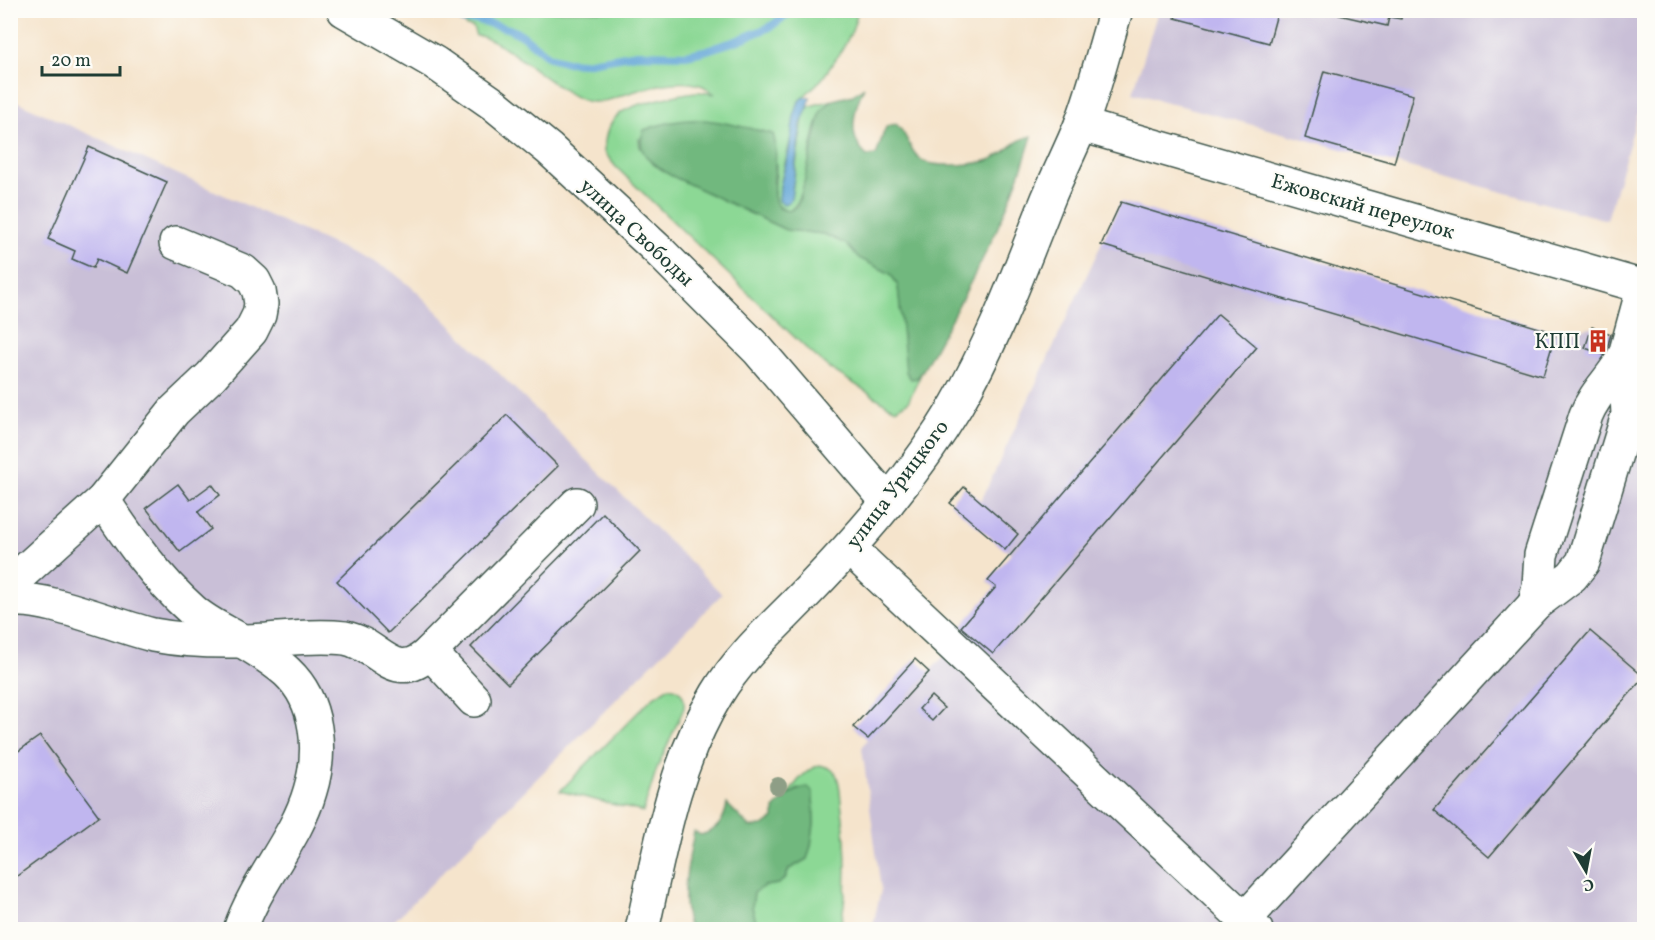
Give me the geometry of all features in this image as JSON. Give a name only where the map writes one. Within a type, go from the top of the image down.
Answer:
[{"type":"street","name":"улица Свободы","points":[[344,10],[435,63],[495,105],[549,150],[657,249],[758,350],[888,502]]},
{"type":"street","name":"улица Урицкого","points":[[642,930],[676,786],[695,734],[705,714],[718,692],[751,650],[849,548],[888,502],[956,406],[1001,316],[1049,196],[1081,125],[1116,10]]},
{"type":"street","name":"Ежовский переулок","points":[[1081,125],[1644,286]]},
{"type":"street","points":[[10,584],[103,500],[174,411],[211,376],[251,331],[261,304],[259,291],[254,281],[243,271],[176,243]]},
{"type":"street","points":[[849,548],[1251,924],[1534,604],[1572,576],[1582,562],[1628,415],[1625,355],[1644,286]]},
{"type":"street","points":[[103,500],[141,556],[192,610],[269,657],[288,673],[300,689],[309,707],[315,726],[317,766],[310,794],[247,909],[240,930]]},
{"type":"street","points":[[10,601],[44,603],[152,634],[179,639],[243,641],[328,637],[346,639],[361,643],[384,659],[398,665],[409,666],[419,663],[577,504]]},
{"type":"street","points":[[430,652],[474,700]]},
{"type":"shaded area","points":[[1158,11],[1644,11],[1644,93],[1607,220],[1133,93]]},
{"type":"shaded area","points":[[11,99],[390,270],[414,289],[722,594],[386,929],[11,930]]},
{"type":"shaded area","points":[[1121,202],[1556,333],[1592,327],[1644,344],[1644,929],[872,929],[881,890],[862,748],[867,739],[853,727],[915,659],[929,672],[967,632],[961,627],[995,588],[988,581],[1011,554],[950,503],[964,487],[981,501]]},
{"type":"green space","points":[[458,11],[858,11],[852,31],[842,50],[822,79],[799,101],[780,186],[791,198],[804,113],[810,106],[833,100],[823,110],[817,124],[803,189],[798,202],[789,211],[777,204],[775,199],[776,163],[763,131],[748,129],[639,139],[640,147],[654,165],[786,230],[824,234],[846,244],[859,258],[891,274],[898,286],[903,327],[917,378],[922,372],[908,402],[896,409],[829,368],[616,167],[604,152],[609,127],[614,119],[630,108],[687,93],[715,94],[703,86],[685,82],[665,84],[596,102],[586,101],[559,87],[498,44],[476,36],[473,27],[466,26]]},
{"type":"green space","points":[[864,87],[855,113],[854,132],[860,149],[867,156],[876,155],[887,126],[896,124],[918,157],[923,161],[937,164],[958,165],[986,161],[1032,136],[1011,197],[984,257],[917,378],[911,379],[906,372],[898,286],[891,274],[859,258],[846,244],[824,234],[786,230],[670,175],[651,162],[641,145],[644,130],[678,121],[723,122],[773,134],[776,152],[775,199],[779,208],[789,211],[797,206],[802,191],[821,111],[833,100],[853,95]]},
{"type":"green space","points":[[669,687],[677,689],[682,694],[684,708],[657,768],[643,812],[560,791],[652,698]]},
{"type":"green space","points":[[820,765],[834,772],[840,788],[846,866],[845,897],[840,929],[758,929],[752,907],[754,893],[764,886],[778,884],[789,869],[807,859],[814,824],[813,792],[807,787],[798,789],[787,796],[801,777]]},
{"type":"green space","points":[[808,787],[813,792],[814,824],[807,859],[789,869],[785,879],[778,884],[764,886],[754,893],[752,907],[758,929],[690,929],[685,893],[694,832],[701,835],[716,827],[722,820],[727,804],[750,827],[763,826],[774,818],[774,809],[785,798],[797,790]]},
{"type":"water","points":[[804,97],[810,97],[810,101],[801,124],[791,198],[784,204],[779,201],[780,186],[789,151],[794,116],[799,101]]},
{"type":"building","points":[[1177,10],[1278,10],[1269,43],[1175,18]]},
{"type":"building","points":[[1340,10],[1403,10],[1401,19],[1389,17],[1387,26],[1339,15]]},
{"type":"building","points":[[1324,71],[1413,95],[1394,163],[1305,138]]},
{"type":"building","points":[[89,147],[167,182],[127,273],[97,259],[93,268],[72,259],[75,251],[48,239]]},
{"type":"building","points":[[1121,202],[1556,333],[1543,376],[1101,245]]},
{"type":"building","points":[[1218,314],[1257,347],[993,654],[961,627],[996,587],[988,581]]},
{"type":"building","name":"КПП","points":[[1592,327],[1611,334],[1605,355],[1585,348]]},
{"type":"building","points":[[507,415],[558,466],[388,633],[337,581]]},
{"type":"building","points":[[178,484],[190,500],[212,484],[220,495],[198,512],[211,529],[180,552],[146,508]]},
{"type":"building","points":[[964,487],[1018,534],[1005,550],[950,503]]},
{"type":"building","points":[[603,513],[640,551],[508,684],[471,647]]},
{"type":"building","points":[[1590,631],[1644,677],[1489,857],[1434,810]]},
{"type":"building","points":[[915,659],[929,672],[868,739],[853,727]]},
{"type":"building","points":[[931,696],[944,708],[932,721],[919,709]]},
{"type":"building","points":[[40,736],[99,816],[10,881],[10,757]]},
{"type":"waterway","points":[[463,20],[477,20],[509,29],[522,35],[549,57],[567,62],[584,63],[637,54],[686,55],[704,51],[770,27],[793,10]]},
{"type":"place","name":"КПП","points":[[1598,341]]}]
